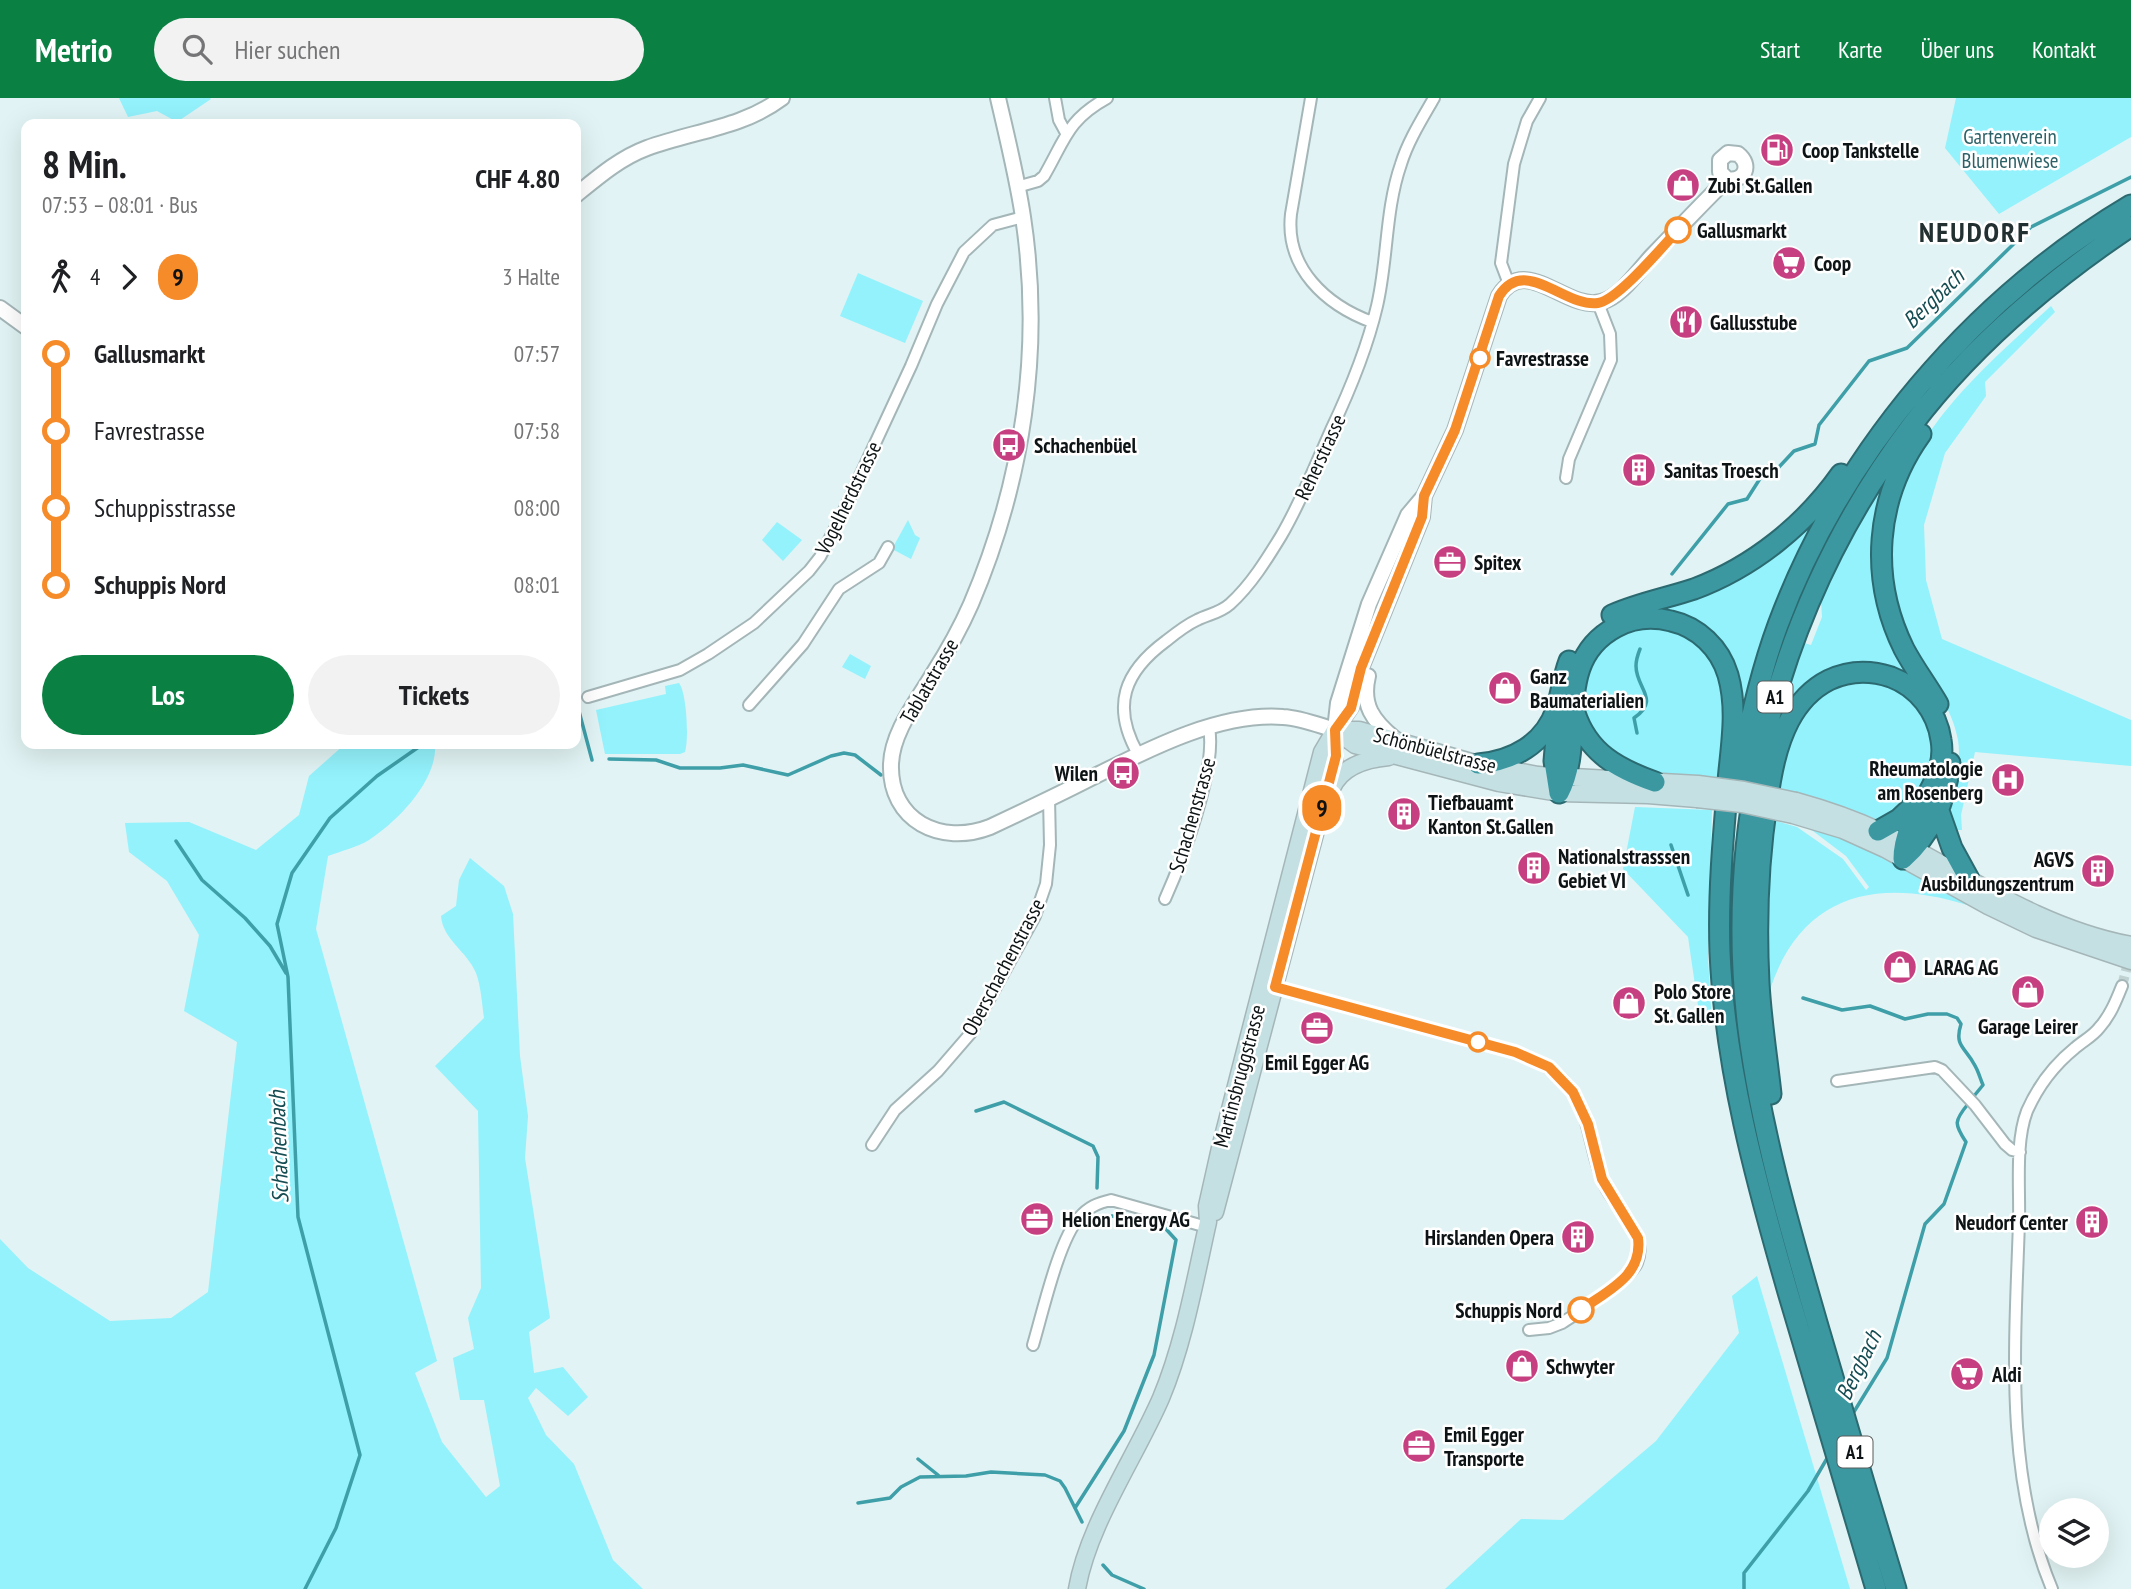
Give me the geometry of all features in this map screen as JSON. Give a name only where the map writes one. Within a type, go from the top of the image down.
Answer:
[{"type":"highway","name":"A1","points":[[1722,863],[1752,706],[1766,661],[1789,597],[1835,504],[1894,418],[1961,338],[2041,267],[2131,205]]},
{"type":"highway","name":"A1","points":[[1896,1589],[1783,1203],[1753,1061],[1744,990],[1743,872],[1759,759],[1796,633],[1820,576],[1852,514],[1881,468],[1914,422],[1964,365],[2006,323],[2057,278],[2131,226]]},
{"type":"highway","name":"A1","points":[[1478,764],[1508,757],[1531,746],[1566,703],[1571,656],[1589,631],[1606,618],[1723,576],[1759,555],[1783,536],[1820,501],[1895,401],[1955,331],[2010,281],[2041,267]]},
{"type":"highway","name":"A1","points":[[1907,850],[1928,834],[1940,811],[1949,775],[1951,744],[1944,715],[1903,647],[1890,613],[1881,573],[1884,517],[1898,474],[1910,449],[1944,401],[2057,278]]},
{"type":"highway","name":"A1","points":[[1560,783],[1554,749],[1566,703],[1584,658],[1601,637],[1620,625],[1641,619],[1663,619],[1684,625],[1708,642],[1725,667],[1734,705],[1722,863],[1720,940],[1724,1011],[1733,1070],[1757,1178],[1791,1304],[1876,1589]]},
{"type":"highway","name":"A1","points":[[1783,1203],[1759,983],[1758,907],[1764,823],[1781,739],[1796,709],[1819,685],[1836,677],[1856,672],[1892,677],[1923,699],[1932,713],[1941,741],[1939,772],[1907,831],[1907,850]]},
{"type":"highway","points":[[1566,703],[1599,753],[1618,767],[1656,782]]},
{"type":"highway","points":[[1878,831],[1899,819],[1915,804],[1939,772]]},
{"type":"highway","points":[[1940,811],[1952,848],[1969,879]]},
{"type":"main road","name":"Schönbüelstrasse","points":[[1335,730],[1355,746],[1398,750],[1478,764],[1560,783],[1648,795],[1744,790],[1843,830],[1907,850],[2129,957]]},
{"type":"main road","name":"Martinsbruggstrasse","points":[[1077,1589],[1088,1551],[1104,1514],[1146,1431],[1167,1381],[1208,1224],[1207,1206],[1254,1015],[1269,987],[1336,756],[1335,730]]},
{"type":"main road","name":"Martinsbruggstrasse","points":[[1269,987],[1322,752],[1335,730]]},
{"type":"main road","name":"Schönbüelstrasse","points":[[1398,750],[1499,783],[1656,782],[1697,792]]},
{"type":"main road","name":"Martinsbruggstrasse","points":[[1320,813],[1334,782],[1343,772],[1398,750]]},
{"type":"main road","name":"Schönbüelstrasse","points":[[1794,808],[1824,809],[1878,831],[1988,906],[2036,929],[2129,957]]},
{"type":"street","points":[[581,191],[603,172],[646,148],[739,122],[782,98]]},
{"type":"street","name":"Tablatstrasse","points":[[998,98],[1023,217],[1031,309],[1031,360],[1016,467],[995,541],[969,608],[950,647],[904,722],[895,742],[891,763],[892,780],[903,807],[915,820],[932,830],[950,835],[981,831],[1138,754],[1209,728],[1239,720],[1274,716],[1335,730]]},
{"type":"street","points":[[1055,98],[1059,120],[1066,133]]},
{"type":"street","points":[[1017,187],[1038,181],[1044,176],[1066,133],[1087,111],[1107,98]]},
{"type":"street","points":[[1311,98],[1291,214],[1294,247],[1299,263],[1321,293],[1344,310],[1373,322]]},
{"type":"street","name":"Reherstrasse","points":[[1138,754],[1128,735],[1125,722],[1124,703],[1130,676],[1152,650],[1183,628],[1213,615],[1229,604],[1269,554],[1301,498],[1344,405],[1380,295],[1391,209],[1401,165],[1434,98]]},
{"type":"street","points":[[1541,98],[1527,121],[1512,177],[1501,263],[1509,284],[1534,282],[1573,299],[1598,303],[1610,298],[1727,179]]},
{"type":"street","name":"Vogelherdstrasse","points":[[587,697],[680,670],[754,623],[809,572],[840,519],[937,304],[964,252],[993,225],[1023,217]]},
{"type":"street","name":"Martinsbruggstrasse","points":[[1335,730],[1338,704],[1369,604],[1408,515],[1424,496],[1455,430],[1499,296],[1509,284]]},
{"type":"street","points":[[1566,478],[1569,459],[1611,360],[1610,334],[1598,303]]},
{"type":"street","points":[[0,308],[21,323]]},
{"type":"street","name":"Martinsbruggstrasse","points":[[1335,730],[1351,708],[1361,668],[1422,517],[1424,496]]},
{"type":"street","points":[[749,705],[803,644],[839,589],[879,563],[888,547]]},
{"type":"street","name":"Martinsbruggstrasse","points":[[1376,630],[1364,691],[1374,719],[1398,750]]},
{"type":"street","name":"Schachenstrasse","points":[[1165,900],[1187,846],[1206,776],[1210,749],[1209,728]]},
{"type":"street","name":"Oberschachenstrasse","points":[[872,1145],[895,1110],[938,1071],[970,1034],[1035,916],[1046,884],[1050,845],[1049,798]]},
{"type":"street","points":[[2052,1589],[2042,1564],[2027,1508],[2018,1433],[2016,1321],[2022,1126],[2042,1083],[2067,1055],[2099,1028],[2112,1010],[2122,986]]},
{"type":"street","points":[[1269,987],[1515,1052],[1549,1067],[1566,1083],[1584,1112],[1598,1167],[1607,1190],[1638,1238],[1639,1255],[1630,1273],[1562,1323],[1549,1328],[1529,1330]]},
{"type":"street","points":[[1836,1081],[1935,1067],[1942,1070],[1983,1114],[2012,1150],[2020,1152]]},
{"type":"street","points":[[1033,1345],[1066,1236],[1077,1219],[1088,1209],[1111,1200],[1208,1224]]},
{"type":"green space","points":[[119,98],[211,99],[181,119],[172,119],[157,111],[128,117]]},
{"type":"green space","name":"Gartenverein Blumenwiese","points":[[1956,98],[2131,98],[2131,137],[1999,214],[1945,148]]},
{"type":"green space","points":[[858,273],[923,301],[905,343],[840,316]]},
{"type":"green space","points":[[2051,306],[2055,312],[1985,382],[1986,396],[1945,453],[1924,525],[1926,580],[1942,639],[2131,720],[2131,766],[1975,752],[1961,815],[1962,830],[1952,830],[1951,812],[1959,757],[1958,740],[1949,712],[1912,649],[1899,616],[1891,573],[1892,521],[1900,489],[1914,458],[1932,429],[1977,375]]},
{"type":"green space","points":[[1894,467],[1879,533],[1913,685],[1835,676],[1773,746],[1804,643],[1811,645],[1822,617],[1821,600],[1852,537]]},
{"type":"green space","points":[[1818,516],[1794,562],[1774,610],[1741,710],[1723,653],[1643,614]]},
{"type":"green space","points":[[908,520],[915,535],[920,538],[911,559],[892,549]]},
{"type":"green space","points":[[777,522],[802,540],[783,561],[762,540]]},
{"type":"green space","points":[[1658,624],[1678,629],[1701,644],[1713,660],[1721,678],[1725,720],[1719,781],[1660,773],[1629,764],[1593,735],[1582,712],[1582,681],[1593,656],[1612,638],[1633,628]]},
{"type":"green space","points":[[850,654],[871,666],[865,679],[842,667]]},
{"type":"green space","points":[[1879,682],[1912,701],[1931,728],[1933,759],[1928,776],[1909,804],[1895,814],[1877,820],[1777,788],[1796,727],[1817,699],[1833,690],[1853,684]]},
{"type":"green space","points":[[679,683],[687,717],[685,752],[605,754],[596,710],[666,694],[665,686]]},
{"type":"green space","points":[[339,749],[435,749],[430,772],[403,811],[369,840],[328,856],[316,929],[437,1361],[415,1373],[442,1442],[486,1497],[500,1486],[484,1400],[460,1400],[453,1358],[474,1349],[468,1318],[481,1288],[478,1111],[435,1066],[484,1018],[476,973],[446,932],[441,916],[456,906],[459,880],[470,858],[504,886],[513,914],[520,1056],[528,1116],[525,1158],[550,1318],[529,1332],[534,1373],[563,1367],[588,1397],[568,1416],[536,1388],[528,1398],[546,1435],[574,1464],[613,1560],[643,1589],[0,1589],[0,1239],[28,1268],[110,1321],[171,1318],[208,1292],[237,1042],[184,1011],[199,935],[167,881],[129,852],[125,823],[189,822],[256,850],[299,815],[309,776]]},
{"type":"green space","points":[[1635,807],[1712,810],[1708,957],[1712,1024],[1701,1026],[1688,937],[1623,869]]},
{"type":"green space","points":[[1773,820],[1797,827],[1843,859],[1866,890],[1869,887],[1846,856],[1805,825],[1868,850],[1968,903],[1967,905],[1903,893],[1873,894],[1846,901],[1822,914],[1801,932],[1784,958],[1770,990],[1767,990],[1764,915]]},
{"type":"green space","points":[[1757,1276],[1850,1589],[1445,1589],[1521,1519],[1563,1520],[1656,1441],[1739,1333],[1732,1296]]},
{"type":"waterway","name":"Bergbach","points":[[1672,574],[1728,504],[1747,499],[1768,466],[1779,467],[1794,451],[1815,444],[1819,425],[1869,361],[1907,348],[2031,227],[2131,177]]},
{"type":"waterway","name":"Bergbach","points":[[1637,733],[1634,718],[1646,705],[1645,693],[1637,674],[1636,664],[1640,649]]},
{"type":"waterway","points":[[581,719],[592,760]]},
{"type":"waterway","name":"Schachenbach","points":[[305,1589],[336,1528],[360,1455],[298,1217],[288,977],[277,924],[292,873],[330,818],[377,776],[416,749]]},
{"type":"waterway","points":[[609,759],[656,760],[680,768],[743,765],[788,775],[844,753],[855,755],[881,775]]},
{"type":"waterway","points":[[176,841],[202,880],[245,918],[270,946],[286,973]]},
{"type":"waterway","name":"Bergbach","points":[[1671,845],[1688,895]]},
{"type":"waterway","name":"Bergbach","points":[[1803,998],[1842,1010],[1870,1006],[1905,1019],[1928,1014],[1947,1014],[1957,1018],[1961,1024],[1960,1042],[1983,1085],[1974,1096]]},
{"type":"waterway","points":[[976,1111],[1004,1102],[1093,1146],[1098,1157],[1097,1188]]},
{"type":"waterway","name":"Bergbach","points":[[1852,1415],[1887,1358],[1925,1224],[1944,1204],[1966,1142],[1957,1123],[1968,1104]]},
{"type":"waterway","points":[[1075,1508],[1124,1431],[1154,1355],[1176,1240],[1165,1228],[1112,1216]]},
{"type":"waterway","name":"Bergbach","points":[[1744,1589],[1744,1573],[1808,1491],[1829,1455]]},
{"type":"waterway","points":[[918,1459],[938,1475]]},
{"type":"waterway","points":[[858,1503],[890,1498],[901,1487],[920,1477],[966,1476],[991,1472],[1045,1475],[1060,1481],[1082,1522]]},
{"type":"waterway","points":[[1103,1565],[1112,1575],[1144,1589]]},
{"type":"tunnel","points":[[2122,986],[2130,955]]},
{"type":"bus line","name":"9","points":[[1581,1310],[1630,1273],[1637,1264],[1639,1247],[1638,1238],[1602,1179],[1584,1112],[1566,1083],[1549,1067],[1515,1052],[1275,987],[1336,756],[1335,730],[1351,708],[1361,668],[1422,517],[1424,496],[1455,430],[1472,384],[1499,296],[1509,284],[1522,281],[1543,284],[1584,302],[1603,302],[1619,291],[1678,230]]},
{"type":"place","name":"Coop Tankstelle","points":[[1777,150]]},
{"type":"place","name":"Zubi St.Gallen","points":[[1683,185]]},
{"type":"place","name":"Gallusmarkt","points":[[1678,230]]},
{"type":"place","name":"Coop","points":[[1789,263]]},
{"type":"place","name":"Gallusstube","points":[[1686,322]]},
{"type":"place","name":"Favrestrasse","points":[[1480,358]]},
{"type":"place","name":"Schachenbüel","points":[[1009,445]]},
{"type":"place","name":"Sanitas Troesch","points":[[1639,470]]},
{"type":"place","name":"Spitex","points":[[1450,562]]},
{"type":"place","name":"Ganz Baumaterialien","points":[[1505,688]]},
{"type":"place","name":"Wilen","points":[[1123,773]]},
{"type":"place","name":"Rheumatologie am Rosenberg","points":[[2008,780]]},
{"type":"place","name":"Tiefbauamt Kanton St.Gallen","points":[[1404,814]]},
{"type":"place","name":"Nationalstrasssen Gebiet VI","points":[[1534,868]]},
{"type":"place","name":"AGVS Ausbildungszentrum","points":[[2098,871]]},
{"type":"place","name":"LARAG AG","points":[[1900,967]]},
{"type":"place","name":"Garage Leirer","points":[[2028,992]]},
{"type":"place","name":"Polo Store St. Gallen","points":[[1629,1003]]},
{"type":"place","name":"Emil Egger AG","points":[[1317,1028]]},
{"type":"place","name":"Helion Energy AG","points":[[1037,1219]]},
{"type":"place","name":"Neudorf Center","points":[[2092,1222]]},
{"type":"place","name":"Hirslanden Opera","points":[[1578,1237]]},
{"type":"place","name":"Schuppis Nord","points":[[1581,1310]]},
{"type":"place","name":"Schwyter","points":[[1522,1366]]},
{"type":"place","name":"Aldi","points":[[1967,1374]]},
{"type":"place","name":"Emil Egger Transporte","points":[[1419,1446]]},
{"type":"district","name":"NEUDORF","points":[[1975,231]]}]
